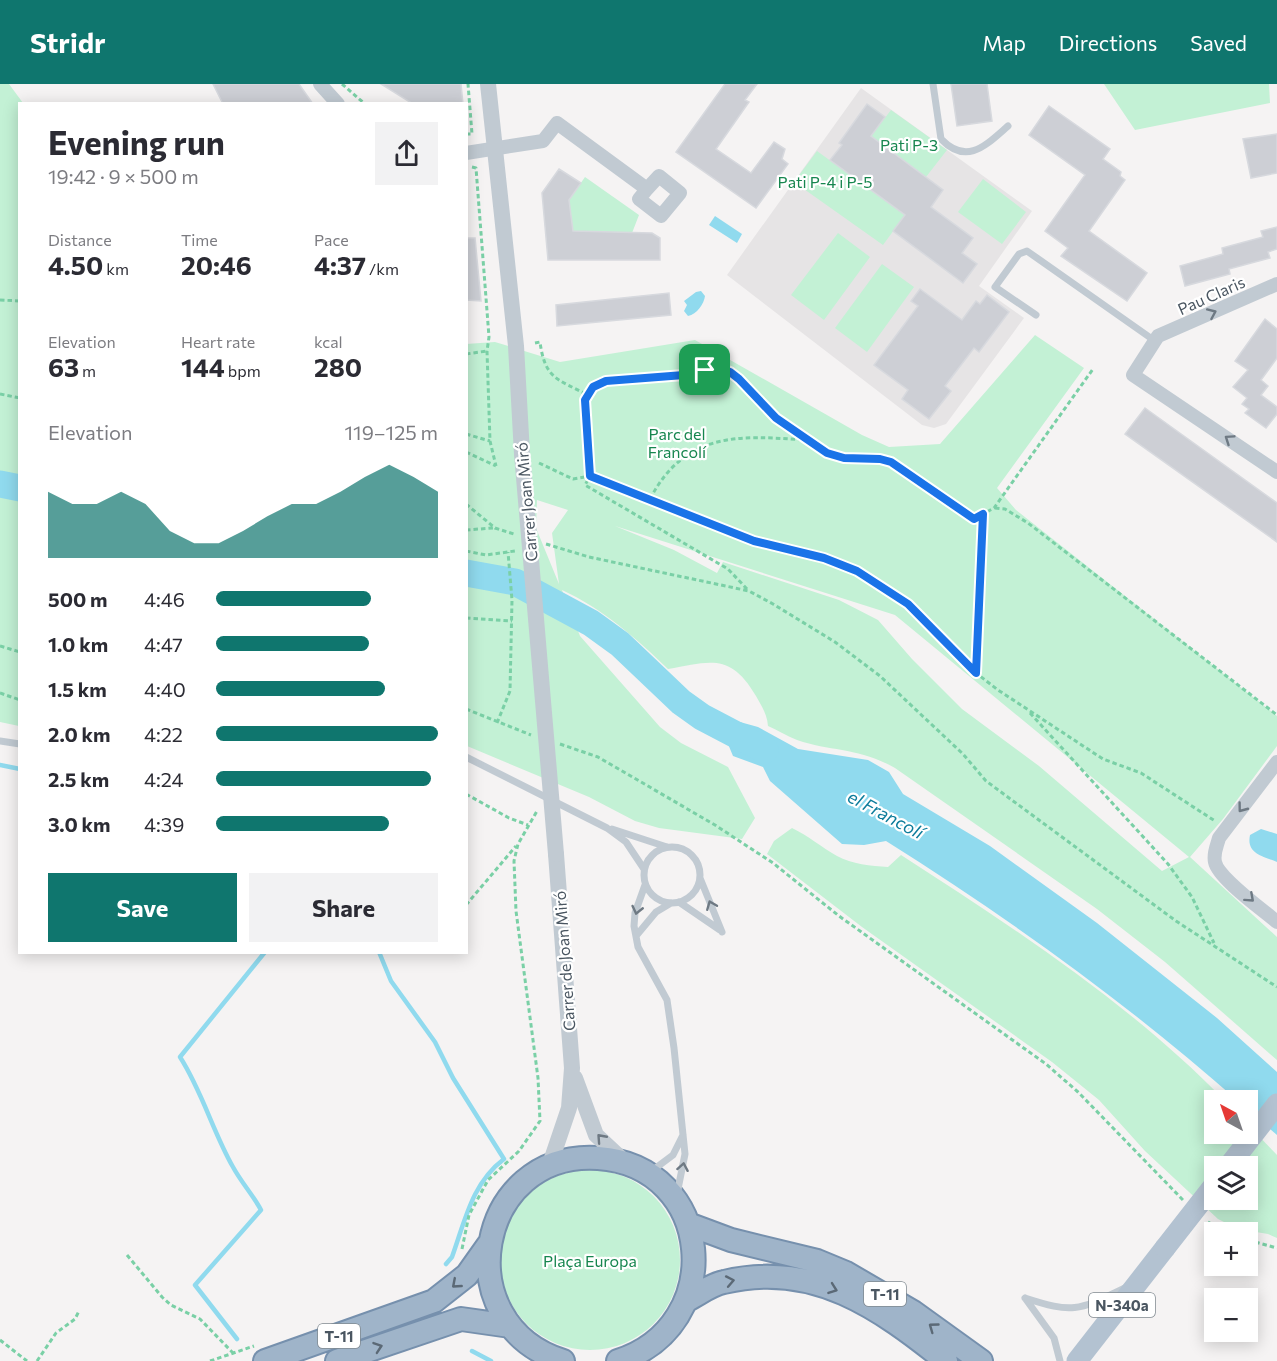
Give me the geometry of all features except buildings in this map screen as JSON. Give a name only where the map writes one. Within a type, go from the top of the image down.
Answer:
[{"type":"highway","name":"T-11","points":[[563,1361],[529,1345],[510,1326],[493,1296],[489,1279],[489,1244],[497,1219],[510,1197],[522,1184],[549,1167],[582,1158],[605,1159],[638,1169]]},
{"type":"highway","points":[[618,1361],[644,1350],[655,1351],[687,1300],[693,1278],[694,1255],[688,1224],[675,1200],[638,1169]]},
{"type":"highway","name":"T-11","points":[[688,1224],[731,1240],[817,1261],[846,1273],[913,1312],[981,1361]]},
{"type":"highway","name":"T-11","points":[[260,1353],[412,1310],[434,1301],[454,1287],[489,1244]]},
{"type":"highway","name":"T-11","points":[[687,1300],[722,1282],[746,1278],[776,1274],[811,1282],[868,1305],[946,1361]]},
{"type":"highway","name":"T-11","points":[[337,1361],[461,1319],[510,1326]]},
{"type":"main road","points":[[1237,1156],[1277,1104]]},
{"type":"main road","name":"N-340a","points":[[1077,1361],[1204,1198]]},
{"type":"street","points":[[320,84],[336,102]]},
{"type":"street","name":"Carrer Joan Miró","points":[[488,84],[493,150],[516,346],[522,454],[556,854]]},
{"type":"street","points":[[468,153],[543,141],[557,123],[647,189]]},
{"type":"street","name":"Pau Claris","points":[[1157,338],[1277,284]]},
{"type":"street","points":[[1157,338],[1133,375],[1277,472]]},
{"type":"street","points":[[1277,762],[1219,838],[1214,853],[1215,864],[1277,922]]},
{"type":"street","name":"Carrer de Joan Miró","points":[[556,854],[577,1107],[596,1135],[638,1169]]},
{"type":"street","points":[[549,1167],[577,1107]]},
{"type":"lane","points":[[933,84],[941,139],[946,145],[958,151],[972,152],[982,148],[1008,126]]},
{"type":"lane","points":[[1036,315],[995,287],[1019,254],[1027,251],[1157,338]]},
{"type":"lane","points":[[0,741],[18,744]]},
{"type":"lane","points":[[468,758],[607,828],[626,842],[644,869],[645,885],[635,913],[636,936],[646,965],[667,1000],[686,1154],[675,1200]]},
{"type":"lane","points":[[607,828],[685,850],[692,855],[700,869],[700,878],[722,932],[675,903],[656,898],[645,885]]},
{"type":"lane","points":[[644,869],[653,854],[669,847]]},
{"type":"lane","points":[[636,936],[656,912],[693,893],[700,878]]},
{"type":"lane","points":[[638,1169],[673,1155],[684,1133]]},
{"type":"lane","points":[[1060,1361],[1054,1338],[1025,1298],[1059,1309],[1083,1308],[1140,1281]]},
{"type":"path","points":[[342,84],[363,102]]},
{"type":"path","points":[[468,84],[472,134],[468,134]]},
{"type":"path","points":[[468,167],[476,168],[489,337],[487,351],[490,441],[496,466],[468,453]]},
{"type":"path","points":[[0,300],[18,301]]},
{"type":"path","points":[[535,343],[540,342],[543,364],[555,378],[588,395]]},
{"type":"path","points":[[468,354],[487,351]]},
{"type":"path","points":[[1093,369],[994,508],[974,519],[891,462],[880,459],[844,458],[827,453],[805,441],[776,418],[739,379],[730,372],[718,368],[684,375],[606,381],[593,387],[585,400],[586,444],[590,476],[585,485],[728,569],[749,591],[835,642],[871,669],[963,754],[986,781],[1176,921],[1277,987]]},
{"type":"path","points":[[0,394],[18,398]]},
{"type":"path","points":[[468,435],[490,441]]},
{"type":"path","points":[[650,499],[661,479],[677,462],[716,443],[734,437],[754,436],[805,441]]},
{"type":"path","points":[[522,454],[573,479],[590,476],[754,541],[824,558],[857,571],[908,604],[976,673],[1027,709],[1103,759],[1141,773],[1227,828]]},
{"type":"path","points":[[468,506],[495,528]]},
{"type":"path","points":[[994,508],[1005,509],[1028,523],[1277,715]]},
{"type":"path","points":[[976,673],[983,514]]},
{"type":"path","points":[[468,530],[495,528],[520,536]]},
{"type":"path","points":[[540,544],[589,557],[749,591]]},
{"type":"path","points":[[468,551],[486,555],[519,550]]},
{"type":"path","points":[[497,723],[510,691],[512,592],[508,552]]},
{"type":"path","points":[[468,618],[512,621]]},
{"type":"path","points":[[0,646],[18,651]]},
{"type":"path","points":[[0,693],[18,699]]},
{"type":"path","points":[[1027,709],[1168,864],[1192,897],[1215,946]]},
{"type":"path","points":[[468,710],[497,723],[542,738]]},
{"type":"path","points":[[553,742],[598,757],[715,825],[773,863],[839,916],[1046,1064],[1078,1092],[1191,1207]]},
{"type":"path","points":[[468,795],[509,819],[528,825]]},
{"type":"path","points":[[468,903],[518,844],[547,796]]},
{"type":"path","points":[[457,1255],[463,1248],[468,1215],[488,1180],[519,1151],[540,1122],[538,1078],[516,910],[514,861],[518,844]]},
{"type":"path","points":[[1258,1243],[1277,1248]]},
{"type":"path","points":[[127,1255],[162,1297],[171,1305],[200,1319],[233,1353]]},
{"type":"path","points":[[37,1361],[56,1333],[75,1319],[79,1311]]},
{"type":"path","points":[[0,1340],[27,1361]]},
{"type":"path","points":[[210,1361],[233,1353],[260,1353]]},
{"type":"shaded area","points":[[861,88],[1032,211],[979,286],[1024,318],[946,424],[934,428],[922,425],[727,275]]},
{"type":"green space","points":[[0,84],[9,84],[22,102],[18,102],[18,726],[0,722]]},
{"type":"green space","points":[[1104,84],[1269,84],[1270,103],[1135,130]]},
{"type":"green space","name":"Pati P-3","points":[[891,110],[947,150],[926,177],[871,136]]},
{"type":"green space","name":"Pati P-4 i P-5","points":[[817,151],[905,215],[883,245],[794,182]]},
{"type":"green space","points":[[585,177],[639,215],[632,233],[573,231],[569,200]]},
{"type":"green space","points":[[983,179],[1026,212],[1002,244],[958,212]]},
{"type":"green space","points":[[838,233],[870,257],[824,320],[791,295]]},
{"type":"green space","points":[[882,264],[914,287],[867,352],[835,328]]},
{"type":"green space","name":"Parc del Francolí","points":[[1035,335],[1084,368],[997,488],[1016,510],[1277,716],[1277,746],[1223,819],[1190,857],[1277,937],[1277,1060],[1165,962],[1097,909],[895,768],[869,756],[797,740],[768,726],[765,714],[747,682],[729,666],[708,663],[668,669],[618,625],[591,606],[562,590],[580,636],[660,727],[681,743],[728,767],[755,818],[742,839],[659,828],[635,821],[589,797],[468,746],[468,344],[495,342],[560,362],[695,340],[862,435],[889,447],[940,444]],"holes":[[[537,500],[568,510],[552,533],[559,584],[536,528]],[[615,526],[895,615],[1189,857],[1162,871],[1039,766],[962,709],[912,659],[878,620],[839,600],[723,562],[717,573],[674,550]]]},
{"type":"green space","points":[[792,828],[837,856],[855,863],[888,867],[901,855],[1070,969],[1151,1032],[1214,1090],[1204,1090],[1204,1144],[1258,1144],[1258,1135],[1277,1155],[1277,1238],[1258,1232],[1258,1222],[1224,1222],[1208,1210],[1258,1210],[1258,1156],[1204,1156],[1204,1206],[1145,1151],[1099,1100],[1052,1062],[862,927],[767,854],[774,841]]},
{"type":"green space","name":"Plaça Europa","points":[[590,1170],[624,1177],[653,1197],[673,1226],[680,1260],[673,1294],[653,1323],[624,1343],[590,1350],[556,1343],[527,1323],[507,1294],[500,1260],[507,1226],[527,1197],[556,1177]]},
{"type":"water","points":[[715,216],[742,234],[737,243],[709,225]]},
{"type":"water","points":[[701,291],[705,296],[700,308],[688,316],[684,311],[687,305],[684,301]]},
{"type":"water","points":[[740,722],[758,727],[798,749],[868,760],[889,772],[903,794],[990,846],[1097,923],[1217,1018],[1277,1072],[1277,1135],[1258,1119],[1258,1090],[1225,1090],[1154,1030],[1067,964],[978,901],[886,841],[864,845],[842,844],[770,781],[763,767],[733,756],[728,744]]},
{"type":"water","points":[[1261,829],[1277,834],[1277,862],[1261,856],[1251,846],[1250,835]]},
{"type":"waterway","name":"el Francolí","points":[[0,484],[18,488]]},
{"type":"waterway","name":"el Francolí","points":[[468,573],[515,582],[591,623],[620,644],[681,702],[702,717],[765,750]]},
{"type":"waterway","points":[[0,765],[18,769]]},
{"type":"waterway","points":[[237,1339],[195,1285],[261,1210],[236,1173],[180,1057],[263,954]]},
{"type":"waterway","points":[[380,954],[391,981],[435,1042],[453,1078],[504,1159],[484,1179],[477,1191],[452,1257],[446,1264]]},
{"type":"waterway","points":[[472,1351],[491,1361]]},
{"type":"route","points":[[718,368],[730,372],[776,418],[805,441],[827,453],[844,458],[880,459],[891,462],[974,519],[983,514],[976,673],[908,604],[857,571],[824,558],[754,541],[590,476],[586,444],[585,400],[593,387],[606,381],[684,375],[705,370],[718,368]]}]
